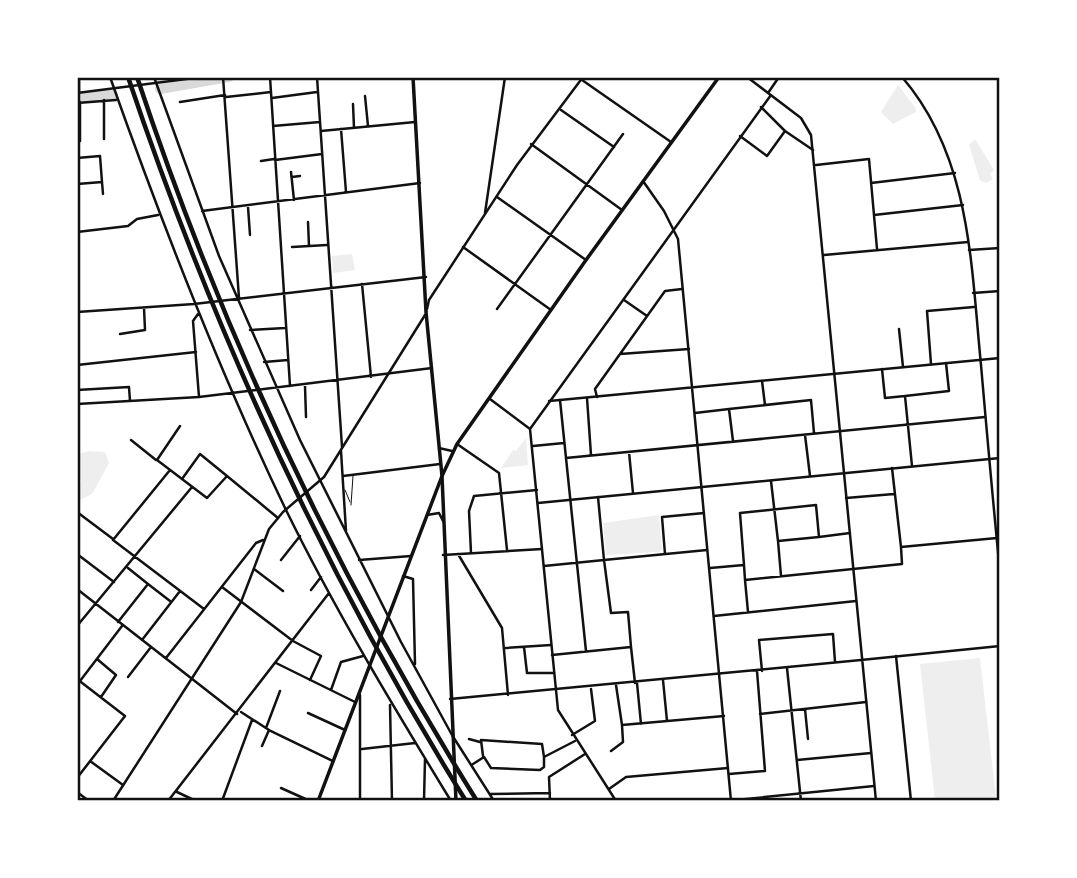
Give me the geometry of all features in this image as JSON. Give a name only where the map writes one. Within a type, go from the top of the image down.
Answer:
[{"type":"highway","points":[[128,77],[206,287],[271,436],[383,657],[466,801]]},
{"type":"highway","points":[[137,77],[214,284],[279,433],[382,637],[477,801]]},
{"type":"main road","points":[[413,77],[426,312],[442,476],[454,801]]},
{"type":"main road","points":[[318,801],[403,576],[457,444],[719,77]]},
{"type":"street","points":[[79,77],[78,92],[116,93],[202,77]]},
{"type":"street","points":[[110,77],[158,215],[198,314],[286,509],[389,702],[454,801]]},
{"type":"street","points":[[154,77],[202,211],[274,388],[318,481],[415,668],[452,735],[494,801]]},
{"type":"street","points":[[223,77],[238,298]]},
{"type":"street","points":[[270,77],[290,386]]},
{"type":"street","points":[[317,77],[346,535]]},
{"type":"street","points":[[485,214],[505,77]]},
{"type":"street","points":[[747,77],[808,126],[816,165],[876,801]]},
{"type":"street","points":[[530,429],[761,107],[779,77]]},
{"type":"street","points":[[902,77],[932,120],[955,173],[963,205],[1000,572]]},
{"type":"street","points":[[113,801],[241,602],[263,540],[286,509],[318,481],[342,448],[390,374],[426,312],[429,300],[496,196],[531,144],[561,110],[582,78],[671,142]]},
{"type":"street","points":[[180,102],[271,92]]},
{"type":"street","points":[[272,99],[318,92]]},
{"type":"street","points":[[80,141],[78,102],[104,100],[116,93]]},
{"type":"street","points":[[365,96],[368,126]]},
{"type":"street","points":[[104,100],[104,139]]},
{"type":"street","points":[[353,104],[354,128]]},
{"type":"street","points":[[761,107],[785,131],[813,150]]},
{"type":"street","points":[[561,110],[614,147]]},
{"type":"street","points":[[321,131],[416,121]]},
{"type":"street","points":[[273,126],[320,122]]},
{"type":"street","points":[[341,129],[346,192]]},
{"type":"street","points":[[740,136],[767,156],[785,131]]},
{"type":"street","points":[[497,309],[623,134]]},
{"type":"street","points":[[531,144],[622,210]]},
{"type":"street","points":[[261,161],[322,154]]},
{"type":"street","points":[[77,158],[100,156],[103,194]]},
{"type":"street","points":[[816,165],[869,159],[877,249]]},
{"type":"street","points":[[871,183],[955,173]]},
{"type":"street","points":[[294,200],[291,175],[300,176]]},
{"type":"street","points":[[77,184],[102,181]]},
{"type":"street","points":[[643,181],[674,228],[693,387],[729,774],[729,801],[874,786]]},
{"type":"street","points":[[202,211],[420,183]]},
{"type":"street","points":[[496,196],[586,260]]},
{"type":"street","points":[[874,215],[963,205]]},
{"type":"street","points":[[247,206],[250,235]]},
{"type":"street","points":[[77,232],[128,226],[137,219],[158,215]]},
{"type":"street","points":[[308,222],[309,246]]},
{"type":"street","points":[[824,255],[968,242]]},
{"type":"street","points":[[292,247],[328,245]]},
{"type":"street","points":[[463,247],[551,310]]},
{"type":"street","points":[[969,250],[1000,248]]},
{"type":"street","points":[[77,312],[196,304],[426,277]]},
{"type":"street","points":[[362,284],[371,377]]},
{"type":"street","points":[[597,397],[595,389],[664,292],[682,289]]},
{"type":"street","points":[[973,293],[1000,290]]},
{"type":"street","points":[[622,299],[647,316]]},
{"type":"street","points":[[931,364],[927,311],[974,307]]},
{"type":"street","points":[[120,334],[145,330],[144,308]]},
{"type":"street","points":[[198,314],[193,321],[199,397]]},
{"type":"street","points":[[250,330],[286,328]]},
{"type":"street","points":[[899,329],[903,367]]},
{"type":"street","points":[[620,354],[688,349]]},
{"type":"street","points":[[77,365],[195,352]]},
{"type":"street","points":[[549,401],[1000,358]]},
{"type":"street","points":[[264,362],[288,360]]},
{"type":"street","points":[[882,369],[885,398],[949,391],[946,363]]},
{"type":"street","points":[[77,404],[199,397],[432,368]]},
{"type":"street","points":[[762,381],[765,405]]},
{"type":"street","points":[[305,384],[306,417]]},
{"type":"street","points":[[77,390],[129,387],[130,402]]},
{"type":"street","points":[[905,396],[912,466]]},
{"type":"street","points":[[489,398],[530,429],[552,655],[561,718],[616,801]]},
{"type":"street","points":[[586,398],[592,455]]},
{"type":"street","points":[[560,400],[586,651]]},
{"type":"street","points":[[695,413],[811,400],[814,433]]},
{"type":"street","points":[[729,409],[733,441]]},
{"type":"street","points":[[566,458],[985,417]]},
{"type":"street","points":[[157,460],[180,426]]},
{"type":"street","points":[[805,435],[810,476]]},
{"type":"street","points":[[131,440],[207,498],[227,476]]},
{"type":"street","points":[[533,446],[564,443]]},
{"type":"street","points":[[457,444],[499,473],[507,551]]},
{"type":"street","points":[[439,448],[444,452],[454,451]]},
{"type":"street","points":[[629,452],[633,493]]},
{"type":"street","points":[[182,479],[200,454],[278,518]]},
{"type":"street","points":[[538,503],[1000,458]]},
{"type":"street","points":[[343,475],[440,464]]},
{"type":"street","points":[[746,580],[902,564],[892,468]]},
{"type":"street","points":[[113,540],[170,470]]},
{"type":"street","points":[[771,480],[781,576]]},
{"type":"street","points":[[77,626],[136,558],[192,487]]},
{"type":"street","points":[[471,553],[470,500],[476,496],[537,490]]},
{"type":"street","points":[[846,498],[894,494]]},
{"type":"street","points":[[598,497],[611,613],[628,612],[641,724]]},
{"type":"street","points":[[748,612],[740,513],[816,505],[819,537]]},
{"type":"street","points":[[77,512],[204,609]]},
{"type":"street","points":[[427,516],[439,513],[443,521]]},
{"type":"street","points":[[665,554],[662,517],[704,513]]},
{"type":"street","points":[[778,541],[850,533]]},
{"type":"street","points":[[281,560],[300,536]]},
{"type":"street","points":[[901,547],[996,538]]},
{"type":"street","points":[[166,659],[256,543],[263,540]]},
{"type":"street","points":[[443,555],[542,549]]},
{"type":"street","points":[[544,566],[707,550]]},
{"type":"street","points":[[77,554],[114,582]]},
{"type":"street","points":[[458,554],[502,628],[508,695]]},
{"type":"street","points":[[359,560],[411,556]]},
{"type":"street","points":[[710,568],[744,565]]},
{"type":"street","points":[[127,567],[171,602]]},
{"type":"street","points":[[254,569],[283,591]]},
{"type":"street","points":[[403,576],[412,579],[415,668]]},
{"type":"street","points":[[311,590],[321,577]]},
{"type":"street","points":[[118,622],[148,584]]},
{"type":"street","points":[[222,586],[293,641],[321,656],[310,680]]},
{"type":"street","points":[[77,589],[238,713],[333,761]]},
{"type":"street","points":[[142,640],[180,591]]},
{"type":"street","points":[[169,801],[329,593]]},
{"type":"street","points":[[714,616],[856,601]]},
{"type":"street","points":[[77,778],[125,716],[78,680],[123,625]]},
{"type":"street","points":[[762,671],[759,640],[833,634],[835,663]]},
{"type":"street","points":[[504,649],[551,645]]},
{"type":"street","points":[[450,699],[556,691],[1000,646]]},
{"type":"street","points":[[128,677],[151,647]]},
{"type":"street","points":[[524,647],[527,673],[554,673]]},
{"type":"street","points":[[552,655],[631,647]]},
{"type":"street","points":[[331,690],[341,662],[363,656]]},
{"type":"street","points":[[896,656],[911,801]]},
{"type":"street","points":[[97,659],[116,675],[100,697]]},
{"type":"street","points":[[276,663],[355,702]]},
{"type":"street","points":[[787,668],[801,801]]},
{"type":"street","points":[[729,774],[765,771],[757,671]]},
{"type":"street","points":[[663,680],[667,721]]},
{"type":"street","points":[[611,751],[623,741],[616,685]]},
{"type":"street","points":[[572,735],[595,721],[591,687]]},
{"type":"street","points":[[262,746],[281,691]]},
{"type":"street","points":[[359,692],[360,801]]},
{"type":"street","points":[[389,702],[393,746],[392,801]]},
{"type":"street","points":[[760,714],[866,702]]},
{"type":"street","points":[[805,709],[808,739]]},
{"type":"street","points":[[308,713],[345,730]]},
{"type":"street","points":[[622,725],[723,716]]},
{"type":"street","points":[[222,801],[252,720]]},
{"type":"street","points":[[469,739],[480,743]]},
{"type":"street","points":[[481,740],[542,744],[544,767],[529,771],[491,768],[480,743],[481,740]]},
{"type":"street","points":[[544,757],[575,740]]},
{"type":"street","points":[[361,749],[415,743]]},
{"type":"street","points":[[797,760],[871,753]]},
{"type":"street","points":[[550,801],[549,777],[585,754]]},
{"type":"street","points":[[472,765],[484,757]]},
{"type":"street","points":[[424,801],[425,759]]},
{"type":"street","points":[[90,761],[123,785]]},
{"type":"street","points":[[609,789],[626,777],[728,768]]},
{"type":"street","points":[[281,788],[310,801]]},
{"type":"street","points":[[77,792],[89,801]]},
{"type":"street","points":[[176,792],[196,801]]},
{"type":"street","points":[[490,794],[550,793]]},
{"type":"lane","points":[[344,488],[351,504],[351,479],[355,474]]},
{"type":"shaded area","points":[[898,85],[916,112],[893,124],[881,112]]},
{"type":"shaded area","points":[[975,139],[994,170],[990,174],[993,179],[986,183],[980,180],[969,145]]},
{"type":"shaded area","points":[[352,254],[355,270],[333,273],[332,256]]},
{"type":"shaded area","points":[[526,438],[528,465],[501,468],[513,450],[516,451]]},
{"type":"shaded area","points":[[89,451],[105,452],[109,463],[92,494],[80,500],[77,506],[77,484],[81,481],[77,474],[77,454]]},
{"type":"shaded area","points":[[659,515],[662,549],[659,552],[606,555],[603,523]]},
{"type":"shaded area","points":[[980,658],[996,798],[935,801],[920,664]]},
{"type":"waterway","points":[[160,89],[229,77]]},
{"type":"waterway","points":[[77,98],[113,95]]}]
